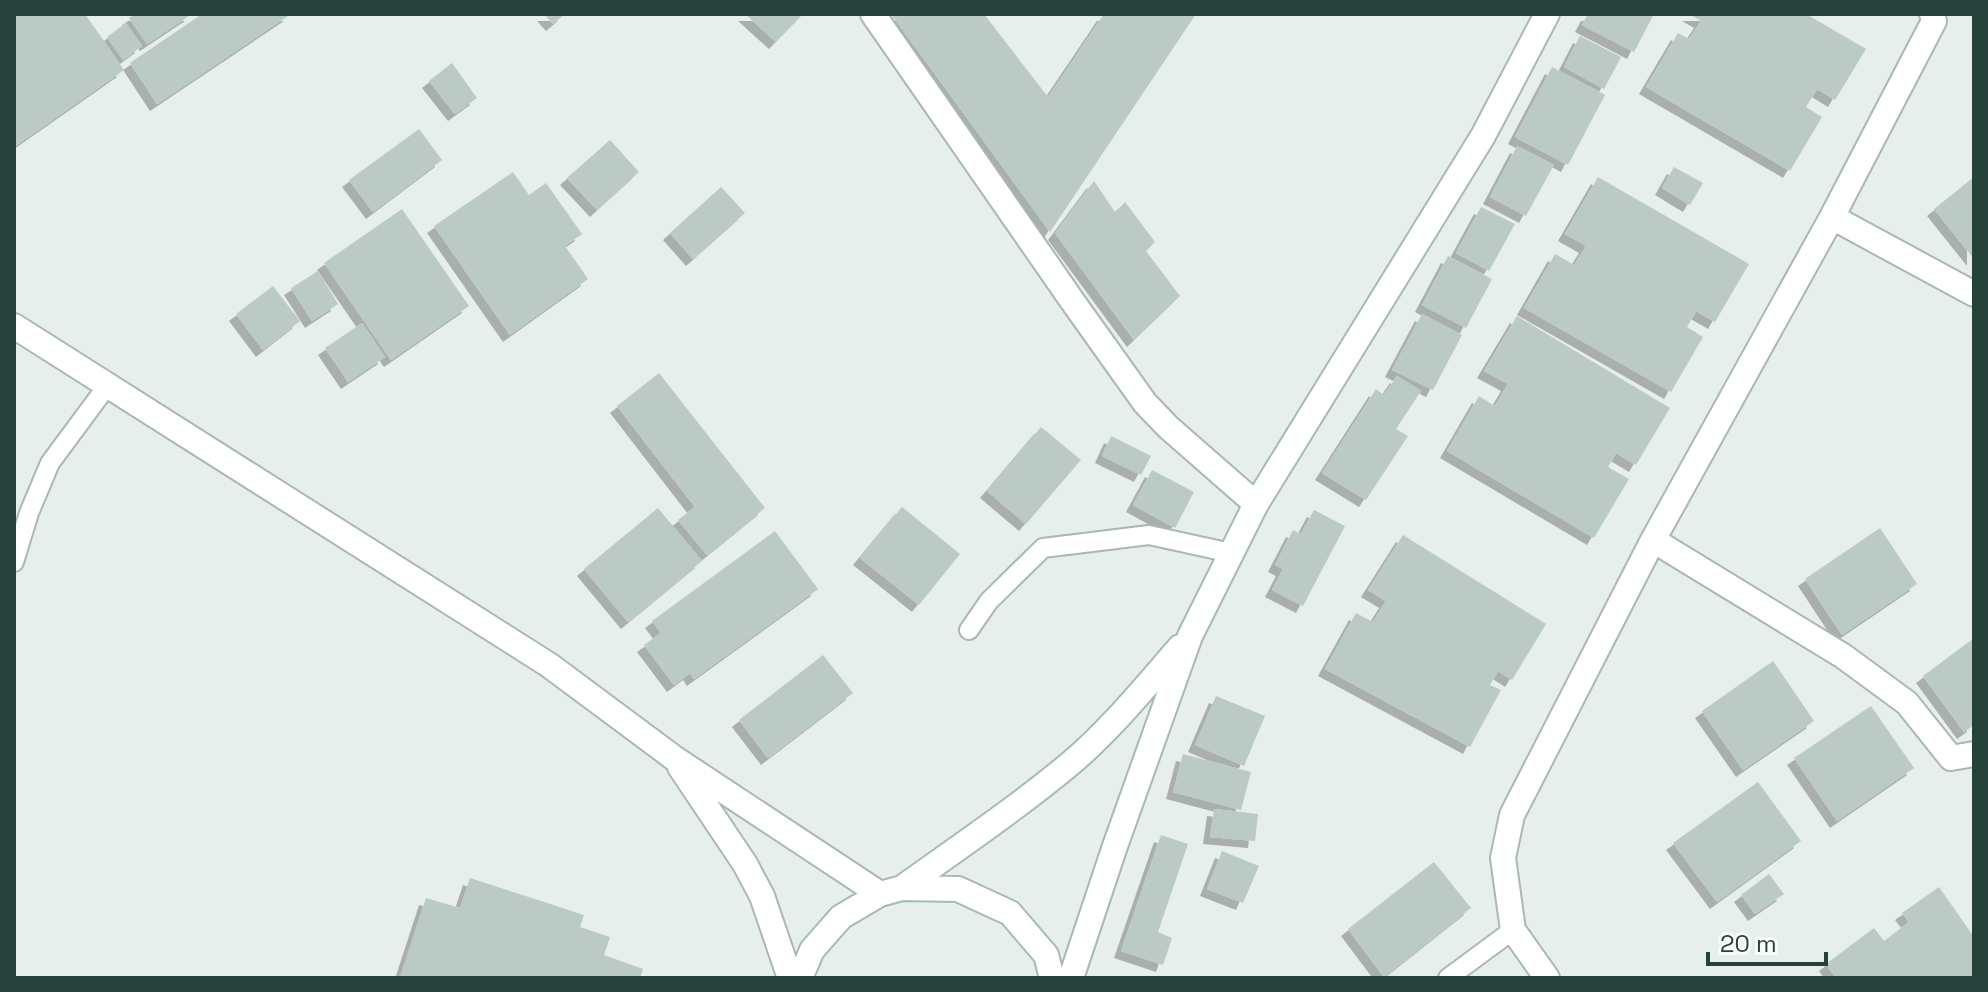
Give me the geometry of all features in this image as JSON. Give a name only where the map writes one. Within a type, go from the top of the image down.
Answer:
[{"type":"street","points":[[873,14],[1145,403],[1256,504]]},
{"type":"street","points":[[1071,978],[1190,636],[1256,504],[1483,136],[1547,14]]},
{"type":"street","points":[[1547,978],[1513,930],[1503,858],[1512,815],[1653,540],[1832,217],[1934,21],[1932,14]]},
{"type":"street","points":[[1832,217],[1974,294]]},
{"type":"street","points":[[14,326],[549,665],[674,758],[891,891],[958,889],[1010,913],[1046,955],[1052,978]]},
{"type":"street","points":[[1653,540],[1843,656],[1907,703],[1951,758],[1974,754]]},
{"type":"street","points":[[800,978],[812,950],[841,917],[891,891],[1017,805],[1072,762],[1115,721],[1190,636]]},
{"type":"street","points":[[674,758],[745,864],[762,896],[790,978]]},
{"type":"lane","points":[[14,562],[29,513],[50,463],[107,386]]},
{"type":"lane","points":[[969,630],[989,601],[1043,548],[1149,535],[1231,553]]},
{"type":"lane","points":[[1448,978],[1513,930]]},
{"type":"building","points":[[14,14],[85,14],[124,70],[14,147]]},
{"type":"building","points":[[135,14],[192,14],[147,44],[129,18]]},
{"type":"building","points":[[202,14],[291,14],[157,104],[130,63]]},
{"type":"building","points":[[544,14],[565,14],[553,24]]},
{"type":"building","points":[[745,14],[803,14],[776,42]]},
{"type":"building","points":[[891,14],[984,14],[1048,97],[1104,14],[1196,14],[1050,232]]},
{"type":"building","points":[[1588,14],[1654,14],[1634,52],[1582,25]]},
{"type":"building","points":[[1689,14],[1806,14],[1866,49],[1835,100],[1817,89],[1806,107],[1822,117],[1790,171],[1646,87],[1678,33],[1689,39],[1701,21]]},
{"type":"building","points":[[126,23],[142,46],[123,60],[107,37]]},
{"type":"building","points":[[1580,36],[1621,57],[1604,89],[1564,67]]},
{"type":"building","points":[[452,63],[477,98],[455,114],[429,81]]},
{"type":"building","points":[[1552,67],[1605,95],[1568,165],[1515,137]]},
{"type":"building","points":[[419,129],[442,160],[373,212],[349,180]]},
{"type":"building","points":[[610,140],[639,172],[597,210],[567,178]]},
{"type":"building","points":[[1517,146],[1554,165],[1526,216],[1490,197]]},
{"type":"building","points":[[1674,167],[1703,183],[1690,205],[1662,188]]},
{"type":"building","points":[[513,172],[529,195],[546,183],[582,234],[565,246],[588,279],[510,335],[434,226]]},
{"type":"building","points":[[1598,177],[1749,264],[1715,322],[1696,311],[1687,327],[1703,337],[1671,392],[1524,308],[1555,254],[1574,265],[1586,246],[1565,234]]},
{"type":"building","points":[[1974,177],[1974,259],[1934,209]]},
{"type":"building","points":[[1094,181],[1115,212],[1125,202],[1155,242],[1146,251],[1180,296],[1134,340],[1055,233]]},
{"type":"building","points":[[721,187],[745,213],[693,259],[670,233]]},
{"type":"building","points":[[1481,207],[1515,224],[1489,271],[1456,253]]},
{"type":"building","points":[[402,209],[469,306],[391,360],[324,263]]},
{"type":"building","points":[[1448,256],[1492,279],[1466,328],[1422,305]]},
{"type":"building","points":[[318,271],[338,304],[312,321],[291,288]]},
{"type":"building","points":[[273,286],[300,321],[263,350],[236,314]]},
{"type":"building","points":[[1422,314],[1462,335],[1433,390],[1392,370]]},
{"type":"building","points":[[1517,316],[1670,408],[1636,465],[1616,453],[1608,467],[1629,479],[1594,538],[1447,451],[1479,396],[1495,406],[1508,384],[1484,371]]},
{"type":"building","points":[[362,323],[385,357],[348,382],[325,348]]},
{"type":"building","points":[[659,373],[765,508],[707,555],[678,520],[695,507],[617,406]]},
{"type":"building","points":[[1397,376],[1421,391],[1396,429],[1408,436],[1366,500],[1322,473],[1376,389],[1384,395]]},
{"type":"building","points":[[1041,427],[1081,460],[1026,524],[987,491]]},
{"type":"building","points":[[1111,436],[1151,456],[1141,475],[1102,456]]},
{"type":"building","points":[[1152,470],[1194,492],[1175,528],[1133,505]]},
{"type":"building","points":[[902,507],[960,554],[919,605],[860,558]]},
{"type":"building","points":[[658,508],[702,561],[628,622],[584,569]]},
{"type":"building","points":[[1314,510],[1345,526],[1303,606],[1272,590],[1283,569],[1275,565],[1293,530],[1301,534]]},
{"type":"building","points":[[1880,528],[1917,584],[1842,635],[1805,579]]},
{"type":"building","points":[[775,531],[818,589],[694,679],[690,673],[674,685],[644,645],[661,633],[652,621]]},
{"type":"building","points":[[1403,535],[1546,624],[1512,680],[1498,671],[1490,685],[1501,690],[1470,747],[1325,669],[1356,613],[1373,622],[1386,601],[1368,590]]},
{"type":"building","points":[[1974,638],[1974,725],[1964,732],[1923,676]]},
{"type":"building","points":[[823,655],[853,693],[768,758],[739,720]]},
{"type":"building","points":[[1773,661],[1814,721],[1743,770],[1702,711]]},
{"type":"building","points":[[1216,696],[1265,716],[1244,766],[1195,745]]},
{"type":"building","points":[[1871,706],[1914,768],[1837,821],[1794,758]]},
{"type":"building","points":[[1183,754],[1251,772],[1241,810],[1173,792]]},
{"type":"building","points":[[1758,782],[1801,841],[1717,902],[1673,843]]},
{"type":"building","points":[[1214,809],[1258,814],[1255,841],[1210,837]]},
{"type":"building","points":[[1161,835],[1188,844],[1158,932],[1172,938],[1163,965],[1121,951]]},
{"type":"building","points":[[1222,851],[1259,866],[1243,903],[1207,889]]},
{"type":"building","points":[[1434,862],[1471,908],[1384,977],[1348,929]]},
{"type":"building","points":[[1769,874],[1784,894],[1755,914],[1741,895]]},
{"type":"building","points":[[470,878],[584,915],[580,927],[610,937],[604,955],[643,969],[640,978],[400,978],[426,898],[460,908]]},
{"type":"building","points":[[1939,887],[1974,937],[1974,978],[1836,978],[1826,964],[1874,928],[1884,941],[1909,922],[1902,913]]}]
